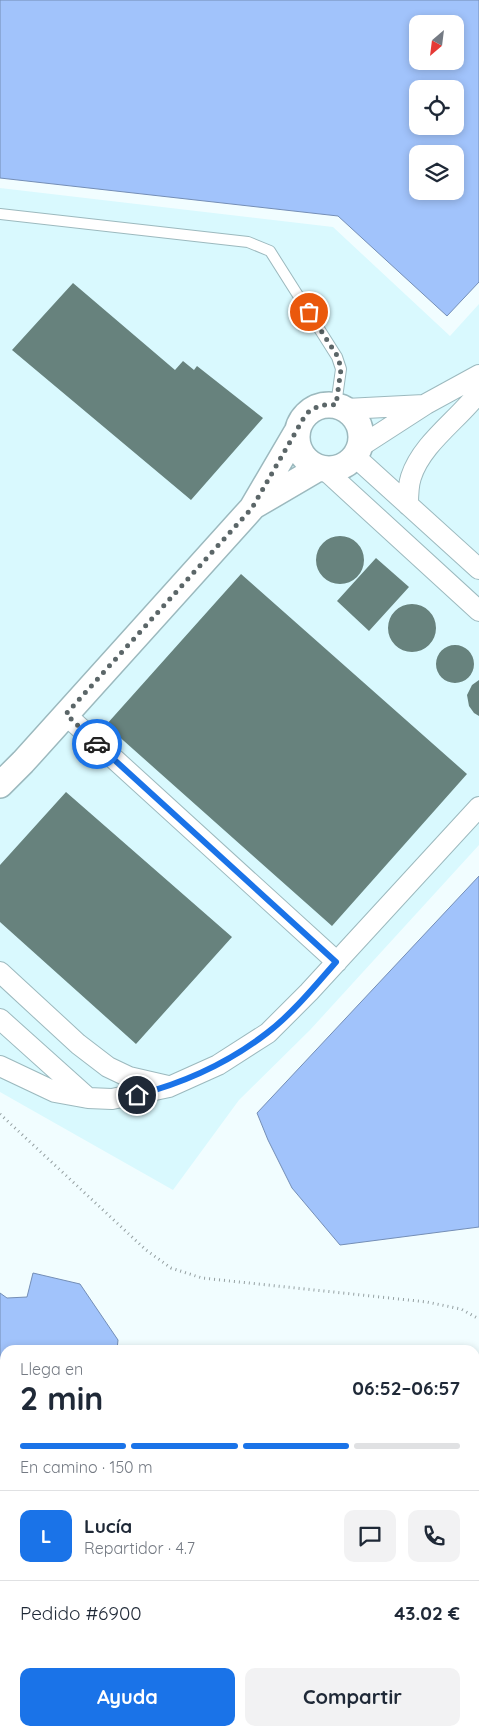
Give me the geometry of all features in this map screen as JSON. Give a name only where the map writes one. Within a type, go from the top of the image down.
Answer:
[{"type":"street","points":[[252,508],[321,469],[339,468],[348,463],[358,450],[426,404],[479,375]]},
{"type":"street","points":[[408,505],[410,479],[416,464],[426,450],[479,392]]},
{"type":"street","points":[[2,784],[252,508],[303,418],[314,407],[325,404],[341,407],[426,404]]},
{"type":"street","points":[[341,407],[354,416],[360,425],[362,435],[358,450],[362,463],[479,569]]},
{"type":"street","points":[[296,433],[297,444],[308,462],[321,469],[479,611]]},
{"type":"street","points":[[66,714],[336,962]]},
{"type":"street","points":[[0,1066],[55,1092],[88,1098],[112,1099],[170,1087],[218,1065],[268,1033],[479,807]]},
{"type":"street","points":[[0,972],[78,1044],[108,1067],[130,1076],[170,1087]]},
{"type":"street","points":[[0,1019],[88,1098]]},
{"type":"lane","points":[[0,214],[248,242],[270,251],[338,357],[341,369],[341,407]]},
{"type":"path","points":[[0,1114],[146,1250],[171,1268],[202,1278],[427,1302],[461,1310],[479,1319]]},
{"type":"shaded area","points":[[0,188],[333,227],[450,336],[479,304],[479,845],[310,1030],[239,1100],[173,1190],[0,1092]]},
{"type":"water","points":[[0,0],[479,0],[479,282],[447,316],[338,216],[0,178]]},
{"type":"water","points":[[479,876],[479,1227],[340,1245],[292,1188],[257,1113]]},
{"type":"water","points":[[33,1273],[80,1284],[118,1340],[118,1345],[0,1345],[0,1293],[7,1298],[27,1297]]},
{"type":"building","points":[[73,283],[175,370],[183,361],[194,370],[197,366],[263,418],[191,500],[12,350]]},
{"type":"building","points":[[340,536],[349,538],[357,543],[362,551],[364,560],[362,569],[357,577],[349,582],[340,584],[331,582],[323,577],[318,569],[316,560],[318,551],[323,543],[331,538]]},
{"type":"building","points":[[376,558],[409,587],[369,631],[337,601]]},
{"type":"building","points":[[241,574],[467,774],[332,926],[106,725]]},
{"type":"building","points":[[412,604],[421,606],[429,611],[434,619],[436,628],[434,637],[429,645],[421,650],[412,652],[403,650],[395,645],[390,637],[388,628],[390,619],[395,611],[403,606]]},
{"type":"building","points":[[455,645],[469,650],[474,664],[469,678],[455,683],[441,678],[436,664],[441,650]]},
{"type":"building","points":[[479,680],[479,716],[469,706],[467,695],[472,685]]},
{"type":"building","points":[[66,792],[232,937],[136,1044],[0,922],[0,865]]},
{"type":"way so far","points":[[97,744],[66,714],[252,508],[306,414],[314,407],[325,404],[336,405],[341,369],[338,357],[309,312]]},
{"type":"route","points":[[97,744],[336,962],[268,1033],[218,1065],[170,1087],[137,1095]]}]
